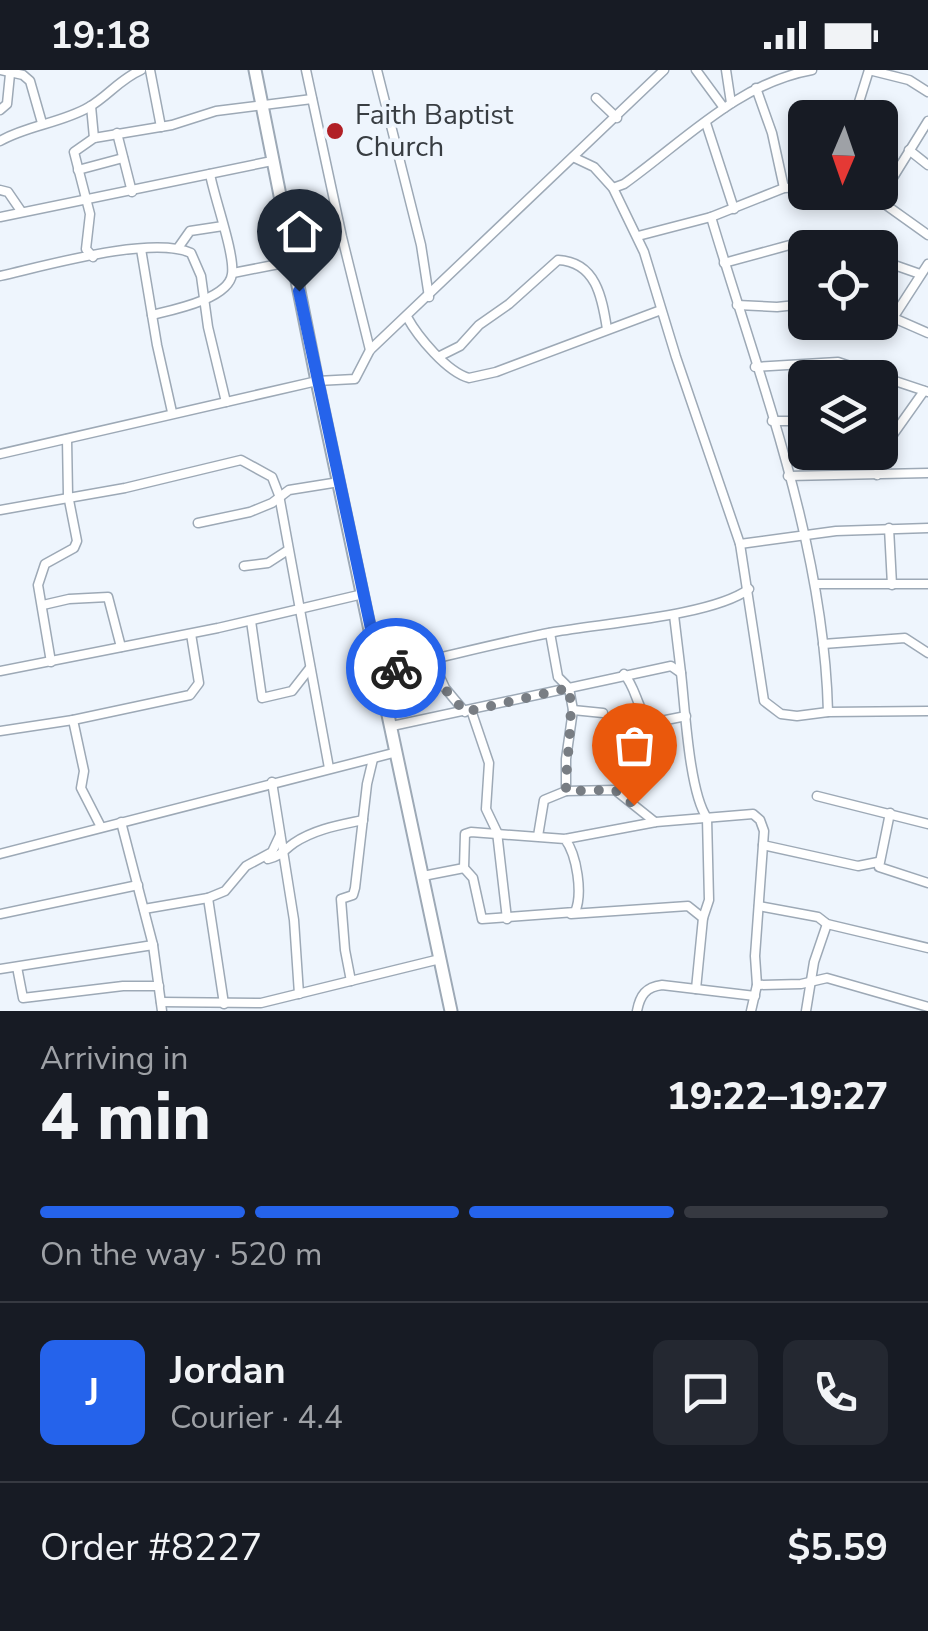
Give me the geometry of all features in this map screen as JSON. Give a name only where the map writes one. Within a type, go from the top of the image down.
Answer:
[{"type":"main road","points":[[254,70],[451,1011]]},
{"type":"street","points":[[0,141],[92,106],[109,89],[141,70]]},
{"type":"street","points":[[150,70],[161,127]]},
{"type":"street","points":[[306,70],[370,350]]},
{"type":"street","points":[[378,70],[421,245],[429,297]]},
{"type":"street","points":[[0,454],[317,381],[355,379],[370,350],[390,330],[576,158],[664,70]]},
{"type":"street","points":[[696,70],[728,106]]},
{"type":"street","points":[[726,70],[728,106]]},
{"type":"street","points":[[613,188],[624,184],[756,88],[785,74],[812,70]]},
{"type":"street","points":[[860,100],[869,70],[910,80],[928,92]]},
{"type":"street","points":[[0,110],[7,104],[5,72],[23,75],[30,81],[42,123]]},
{"type":"street","points":[[756,88],[772,133],[784,188]]},
{"type":"street","points":[[596,98],[617,118]]},
{"type":"street","points":[[78,259],[86,249],[90,214],[74,152],[94,138],[161,127],[216,111],[312,99]]},
{"type":"street","points":[[92,106],[94,138]]},
{"type":"street","points":[[898,168],[928,122]]},
{"type":"street","points":[[706,123],[734,209]]},
{"type":"street","points":[[118,133],[132,192]]},
{"type":"street","points":[[909,150],[928,165]]},
{"type":"street","points":[[78,170],[123,158]]},
{"type":"street","points":[[576,158],[594,167],[613,188],[638,236],[740,544],[764,701],[781,714],[797,716],[928,711]]},
{"type":"street","points":[[0,217],[272,162]]},
{"type":"street","points":[[210,174],[233,273]]},
{"type":"street","points":[[638,236],[711,218],[788,188]]},
{"type":"street","points":[[0,190],[8,192],[21,211]]},
{"type":"street","points":[[893,210],[928,235]]},
{"type":"street","points":[[711,218],[816,584],[828,712]]},
{"type":"street","points":[[178,248],[190,231],[222,226]]},
{"type":"street","points":[[724,263],[788,245]]},
{"type":"street","points":[[0,276],[141,249],[178,248],[191,253],[206,298],[208,327],[226,402]]},
{"type":"street","points":[[86,249],[93,257]]},
{"type":"street","points":[[141,249],[172,412]]},
{"type":"street","points":[[440,356],[460,346],[479,325],[558,260],[574,261],[592,278],[608,329]]},
{"type":"street","points":[[152,314],[196,304],[221,290],[233,273],[294,261]]},
{"type":"street","points":[[898,311],[928,264]]},
{"type":"street","points":[[898,266],[920,274]]},
{"type":"street","points":[[738,305],[788,305]]},
{"type":"street","points":[[407,317],[416,334],[461,376],[479,378],[661,310]]},
{"type":"street","points":[[898,320],[928,333]]},
{"type":"street","points":[[390,330],[416,334]]},
{"type":"street","points":[[755,367],[838,362],[926,392],[898,428]]},
{"type":"street","points":[[772,421],[788,421]]},
{"type":"street","points":[[50,662],[38,585],[45,564],[70,551],[77,541],[68,496],[67,439]]},
{"type":"street","points":[[0,510],[125,488],[241,460],[272,477],[279,495],[329,768]]},
{"type":"street","points":[[877,475],[879,470]]},
{"type":"street","points":[[788,476],[928,473]]},
{"type":"street","points":[[198,524],[250,512],[272,503],[279,495],[339,482]]},
{"type":"street","points":[[889,528],[892,585]]},
{"type":"street","points":[[740,544],[804,534],[928,528]]},
{"type":"street","points":[[244,566],[268,563],[288,550]]},
{"type":"street","points":[[816,584],[928,584]]},
{"type":"street","points":[[380,671],[550,633],[674,614],[735,599],[749,589]]},
{"type":"street","points":[[0,671],[191,634],[364,594]]},
{"type":"street","points":[[43,605],[108,597],[121,647]]},
{"type":"street","points":[[735,599],[752,607]]},
{"type":"street","points":[[674,614],[686,716],[701,808],[707,818],[709,900],[703,918],[696,989]]},
{"type":"street","points":[[251,621],[262,698],[292,691],[310,668]]},
{"type":"street","points":[[550,633],[558,677],[569,688],[573,710],[568,727],[566,791]]},
{"type":"street","points":[[0,731],[74,720],[190,694],[198,683],[191,634]]},
{"type":"street","points":[[823,644],[904,638],[928,653]]},
{"type":"street","points":[[432,660],[444,688],[468,711],[489,763],[486,809],[496,832],[507,919]]},
{"type":"street","points":[[392,726],[624,674],[671,666],[682,673]]},
{"type":"street","points":[[624,674],[631,682],[640,710],[651,722],[686,716]]},
{"type":"street","points":[[573,710],[603,713]]},
{"type":"street","points":[[74,720],[84,771],[81,788],[101,828]]},
{"type":"street","points":[[0,854],[397,752]]},
{"type":"street","points":[[351,981],[341,902],[353,895],[355,888],[373,759]]},
{"type":"street","points":[[272,782],[294,920],[299,994]]},
{"type":"street","points":[[538,836],[544,800],[566,791],[615,790],[656,822]]},
{"type":"street","points":[[817,796],[928,824]]},
{"type":"street","points":[[703,918],[688,906],[482,919],[473,878],[464,868],[465,834],[496,832],[514,838],[565,840],[656,822],[753,814],[760,820],[763,846],[755,956],[758,985],[751,1011]]},
{"type":"street","points":[[890,814],[878,862],[882,870],[928,883]]},
{"type":"street","points":[[261,858],[284,854],[291,845],[324,828],[363,820]]},
{"type":"street","points":[[121,822],[153,945],[162,1006],[261,1003],[440,959]]},
{"type":"street","points":[[144,909],[208,898],[232,886],[246,866],[275,849],[280,832]]},
{"type":"street","points":[[565,840],[580,885],[578,908],[569,914]]},
{"type":"street","points":[[763,846],[858,866],[878,862]]},
{"type":"street","points":[[423,876],[464,868]]},
{"type":"street","points":[[0,914],[138,885]]},
{"type":"street","points":[[208,898],[224,1004]]},
{"type":"street","points":[[760,906],[818,917],[827,924],[928,948]]},
{"type":"street","points":[[806,1011],[827,924]]},
{"type":"street","points":[[0,969],[153,945]]},
{"type":"street","points":[[18,967],[22,998],[123,986],[158,986]]},
{"type":"street","points":[[758,985],[827,978],[928,1007]]},
{"type":"street","points":[[637,1011],[651,986],[754,996]]},
{"type":"way so far","points":[[396,668],[432,660],[444,688],[465,712],[569,688],[573,710],[568,727],[566,791],[615,790],[634,805]]},
{"type":"place","name":"Faith Baptist Church","points":[[335,131]]},
{"type":"route","points":[[299,291],[380,671],[396,668]]}]
